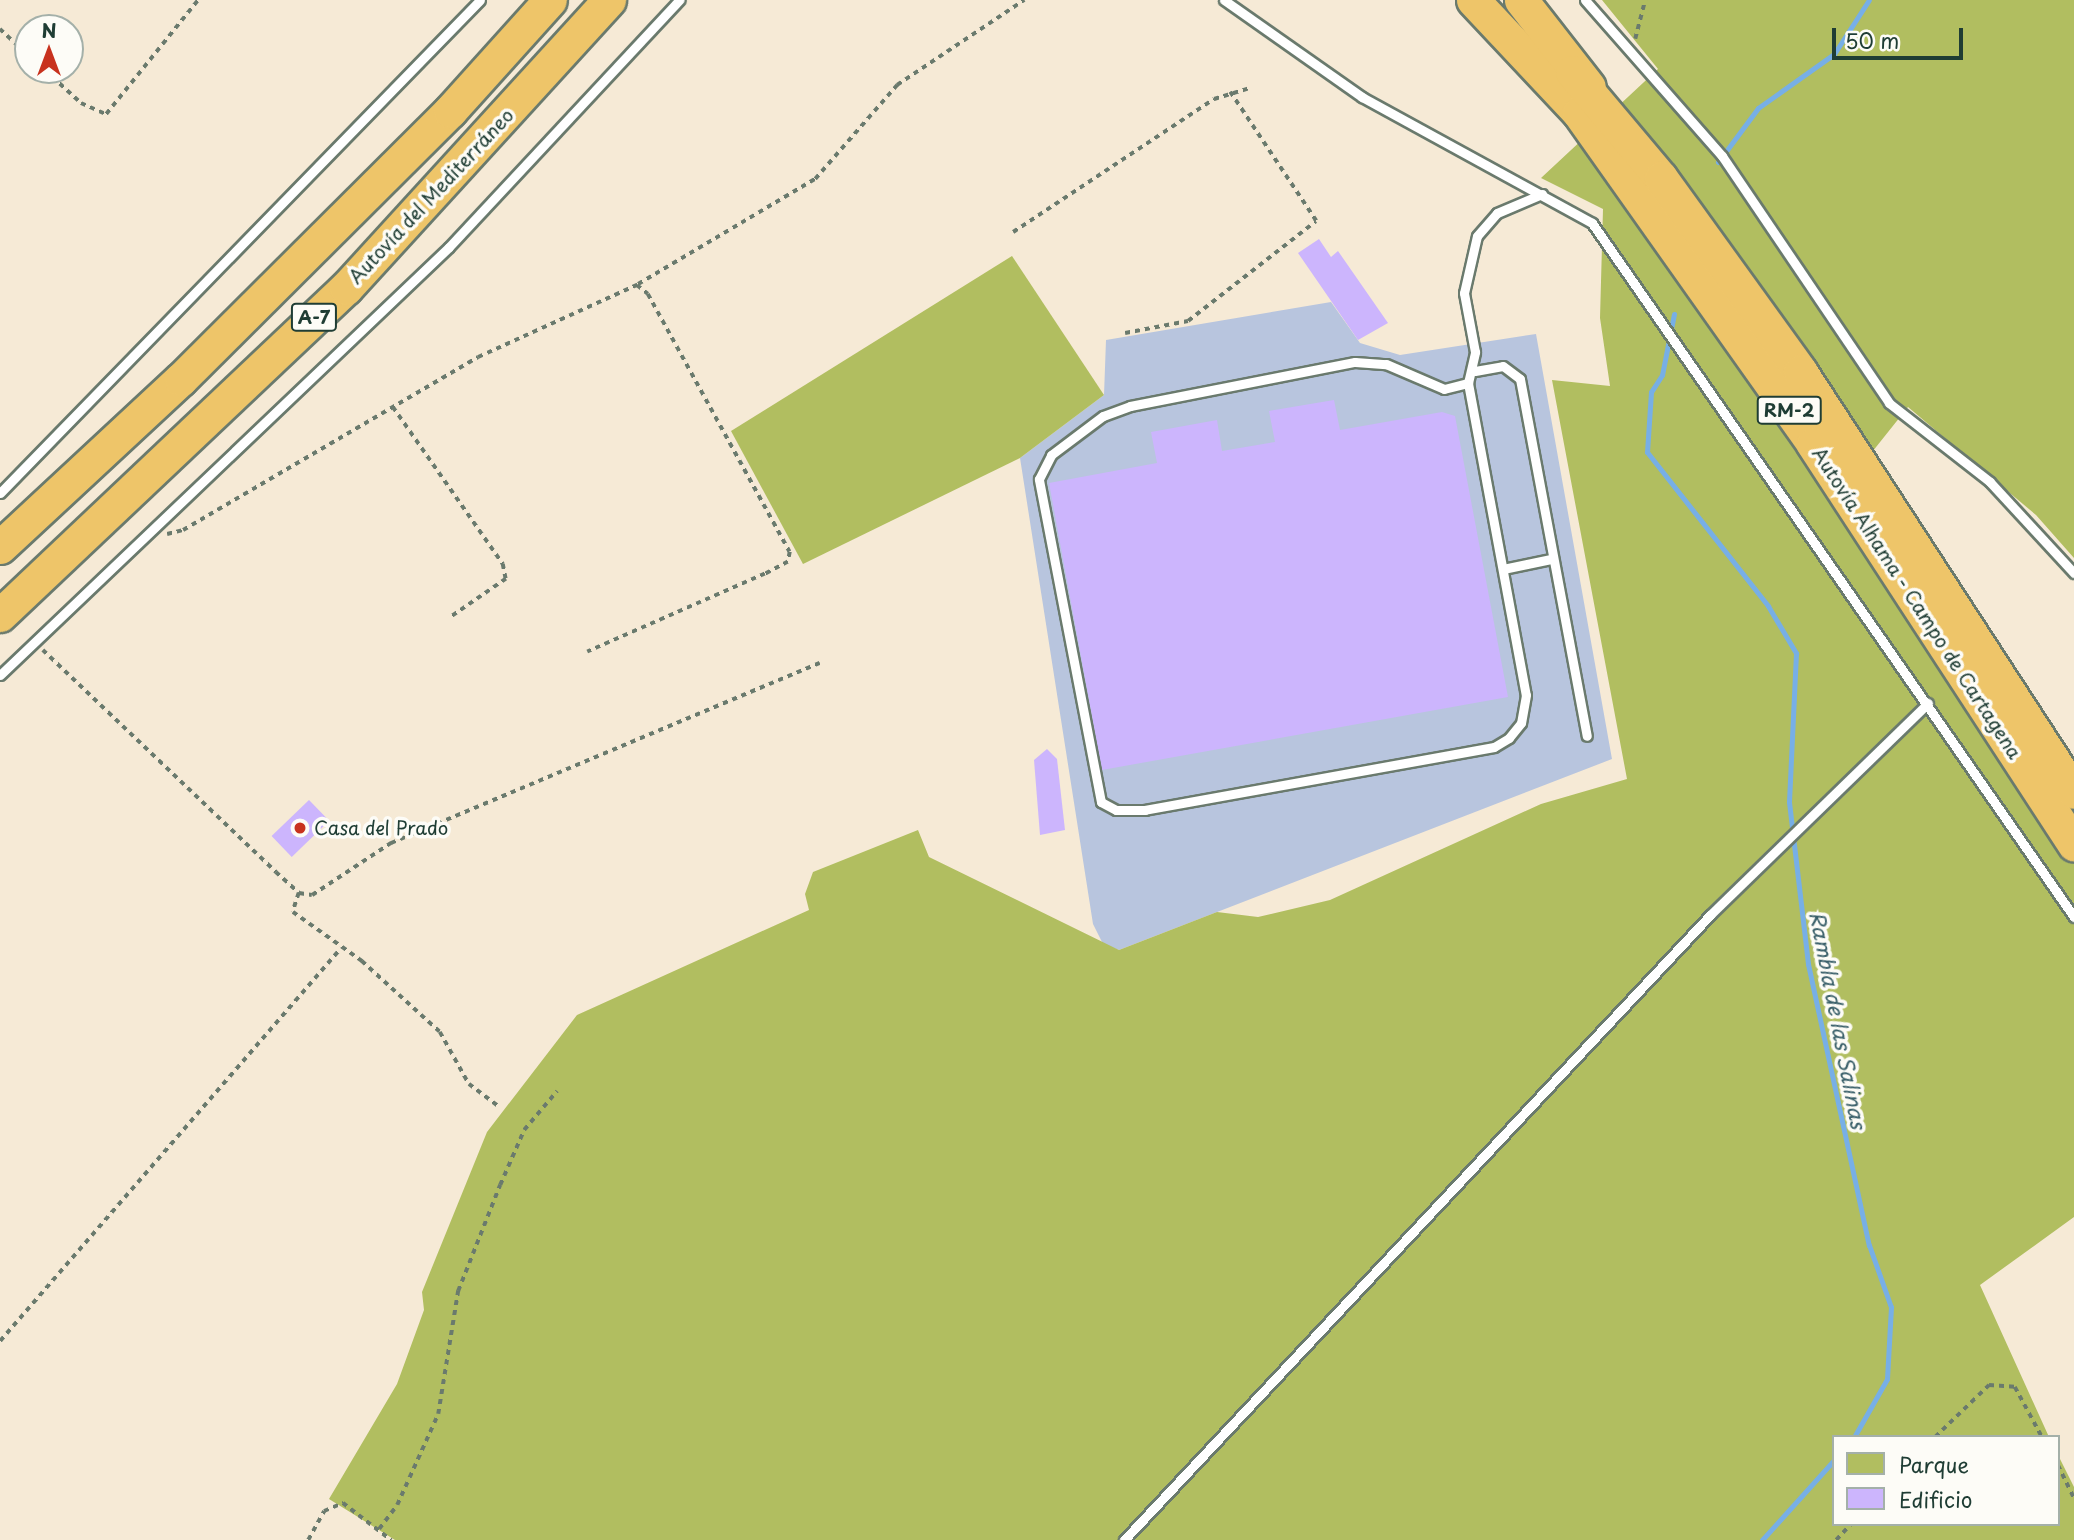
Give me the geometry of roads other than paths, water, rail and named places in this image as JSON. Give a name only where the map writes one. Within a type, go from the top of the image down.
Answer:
[{"type":"highway","name":"Autovía del Mediterráneo","points":[[0,615],[346,288],[609,0]]},
{"type":"highway","points":[[346,288],[400,246],[629,0]]},
{"type":"highway","name":"Autovía Alhama - Campo de Cartagena","points":[[1473,0],[1579,113],[1813,444],[2074,845]]},
{"type":"highway","name":"RM-2","points":[[1502,0],[1591,92]]},
{"type":"highway","points":[[1521,0],[1586,75],[1591,92]]},
{"type":"highway","name":"A-7","points":[[0,547],[181,379],[332,226],[341,205],[530,2]]},
{"type":"highway","name":"Autovía Alhama - Campo de Cartagena","points":[[1591,92],[1800,371],[2074,792]]},
{"type":"lane","points":[[0,493],[480,0]]},
{"type":"lane","points":[[0,675],[449,247],[679,0]]},
{"type":"lane","points":[[1224,0],[1362,97],[1592,223],[1928,703],[2074,917]]},
{"type":"lane","points":[[1585,0],[1630,56],[1722,156],[1889,403],[1990,482],[2074,573]]},
{"type":"lane","points":[[1468,383],[1444,389],[1385,364],[1355,362],[1103,416],[1051,455],[1039,479],[1094,787],[1101,802],[1116,810],[1145,810],[1494,747],[1509,737],[1521,723],[1526,695],[1468,383],[1475,371],[1464,293],[1477,236],[1497,213],[1542,194]]},
{"type":"lane","points":[[1475,371],[1503,366],[1520,379],[1551,559],[1587,736]]},
{"type":"lane","points":[[1503,569],[1551,559]]},
{"type":"lane","points":[[1124,1540],[1710,915],[1928,703]]},
{"type":"waterway","name":"Rambla de las Salinas","points":[[1718,162],[1758,108],[1834,54],[1869,0]]},
{"type":"waterway","name":"Rambla de las Salinas","points":[[1674,314],[1662,375],[1651,392],[1647,452],[1768,606],[1796,653],[1789,802],[1808,964],[1869,1245],[1891,1307],[1887,1379],[1855,1435]]},
{"type":"waterway","name":"Rambla de las Salinas","points":[[1762,1540],[1832,1462]]},
{"type":"place","name":"Casa del Prado","points":[[300,828]]}]
